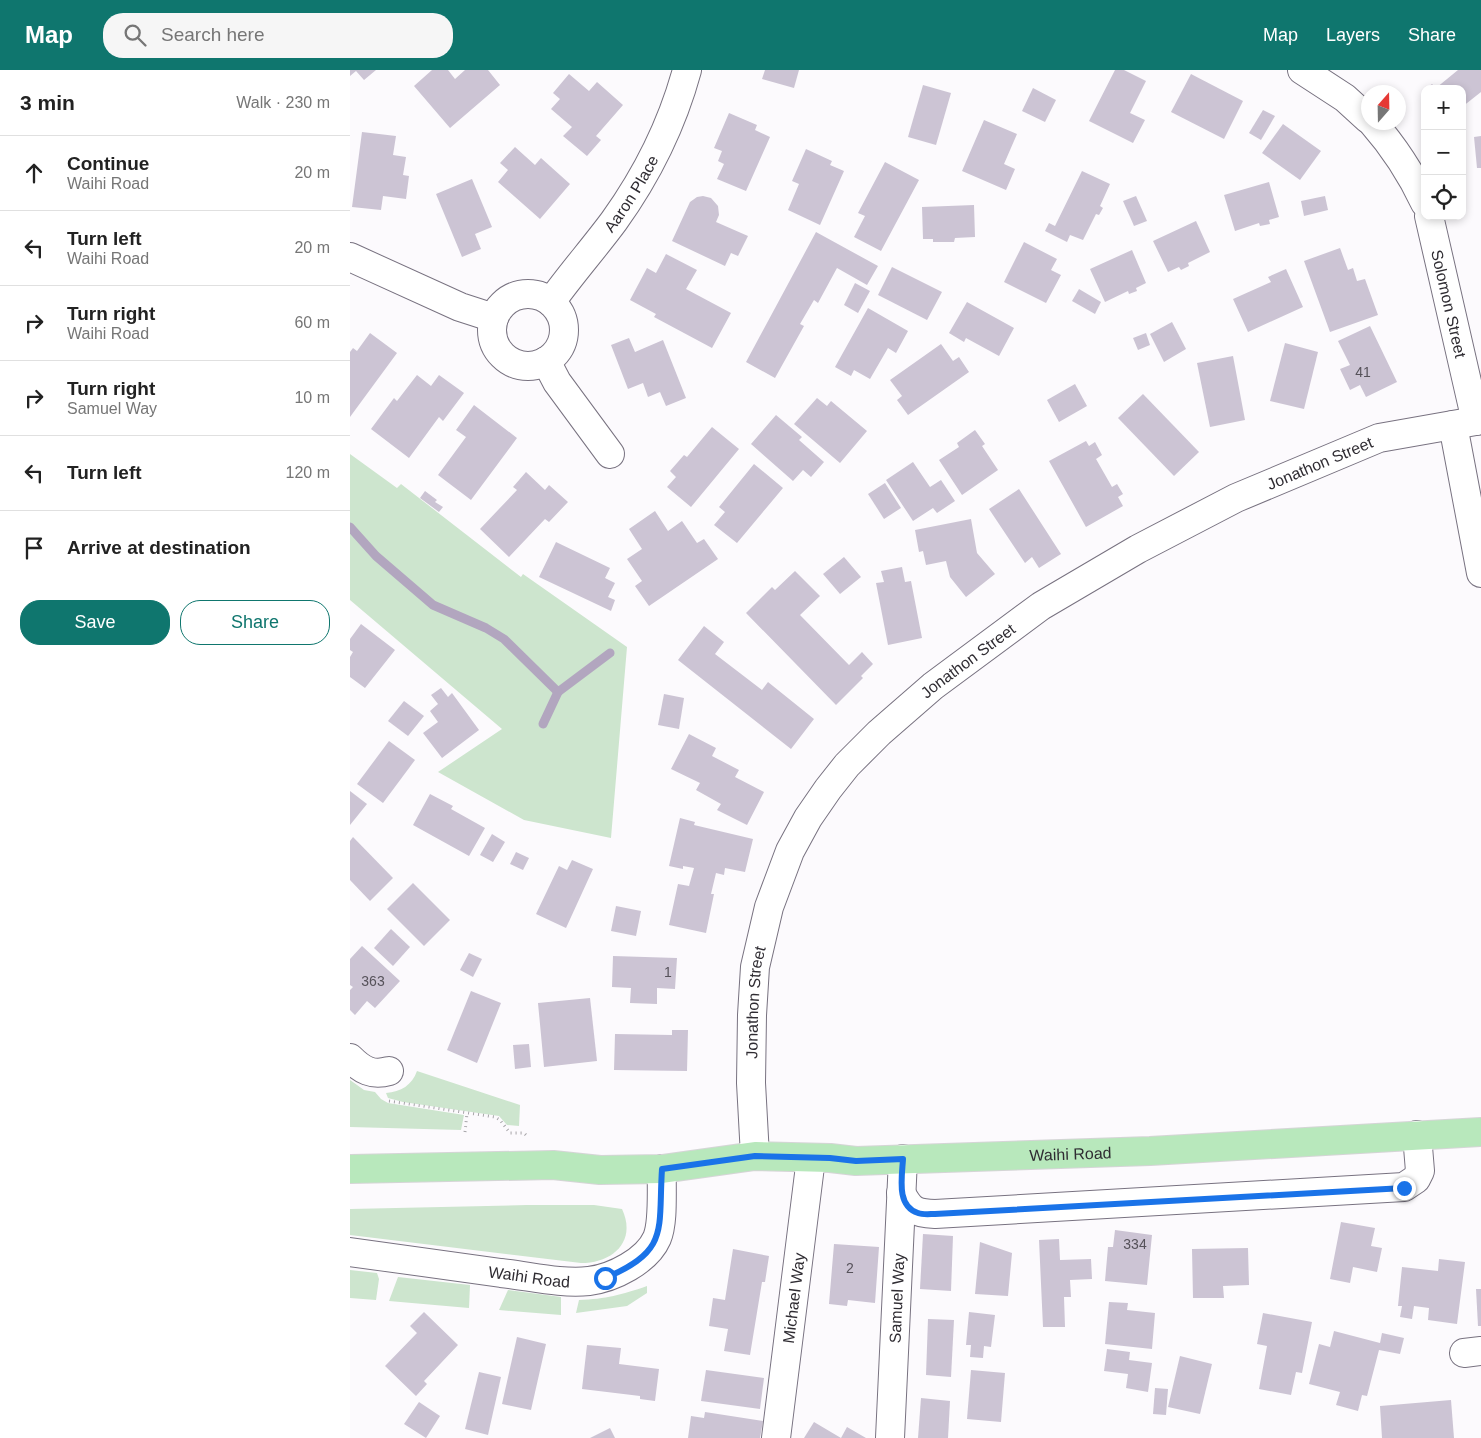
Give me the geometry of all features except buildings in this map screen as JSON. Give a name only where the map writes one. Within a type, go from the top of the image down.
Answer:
[{"type":"main road","name":"Waihi Road","points":[[350,1169],[553,1164],[600,1170],[662,1169],[755,1156],[830,1158],[856,1161],[1150,1152],[1481,1132]]},
{"type":"street","name":"Aaron Place","points":[[551,302],[615,220],[643,177],[673,114],[686,70]]},
{"type":"street","points":[[1302,70],[1345,98],[1361,113]]},
{"type":"street","points":[[1378,130],[1397,153],[1421,195]]},
{"type":"street","name":"Solomon Street","points":[[1431,220],[1470,422],[1481,573]]},
{"type":"street","points":[[350,257],[460,307],[494,318]]},
{"type":"street","points":[[530,294],[541,297],[551,302],[563,321],[564,330],[559,348],[546,361],[538,364],[521,365],[505,358],[495,344],[492,327],[494,318],[504,303],[521,295],[530,294]]},
{"type":"street","points":[[546,361],[557,382],[610,454]]},
{"type":"street","name":"Jonathon Street","points":[[755,1156],[751,1083],[752,1015],[755,967],[761,934],[771,899],[790,851],[808,818],[847,765],[879,733],[933,686],[1041,606],[1138,549],[1236,498],[1379,438],[1470,422]]},
{"type":"street","points":[[350,1058],[368,1072],[384,1073]]},
{"type":"street","points":[[901,1193],[908,1206],[918,1213],[935,1214],[1404,1188],[1416,1179],[1420,1171],[1418,1135]]},
{"type":"street","name":"Michael Way","points":[[776,1438],[811,1158]]},
{"type":"street","name":"Samuel Way","points":[[890,1438],[903,1159]]},
{"type":"street","name":"Waihi Road","points":[[350,1252],[545,1278],[588,1281],[605,1278],[625,1269],[642,1258],[657,1239],[661,1221],[662,1169]]},
{"type":"path","points":[[384,1073],[381,1091],[384,1098],[388,1100],[495,1117],[510,1132],[524,1133]]},
{"type":"path","points":[[465,1132],[467,1113]]},
{"type":"green space","points":[[350,454],[397,488],[401,484],[521,577],[523,574],[627,647],[611,838],[524,820],[438,772],[502,729],[350,600]]},
{"type":"green space","points":[[417,1071],[520,1105],[519,1126],[507,1125],[499,1116],[403,1102],[388,1098],[386,1093],[405,1087]]},
{"type":"green space","points":[[350,1080],[364,1090],[375,1092],[388,1103],[464,1115],[461,1130],[350,1127]]},
{"type":"green space","points":[[594,1205],[622,1209],[626,1221],[624,1240],[619,1248],[603,1259],[581,1263],[350,1235],[350,1209]]},
{"type":"green space","points":[[350,1270],[377,1273],[379,1279],[376,1300],[350,1298]]},
{"type":"green space","points":[[398,1277],[470,1285],[469,1308],[389,1301]]},
{"type":"green space","points":[[647,1286],[647,1293],[627,1306],[576,1313],[579,1300],[613,1296]]},
{"type":"green space","points":[[508,1290],[561,1297],[561,1315],[499,1310]]},
{"type":"waterway","points":[[350,527],[376,556],[433,605],[486,628],[504,639],[558,692],[610,653]]},
{"type":"waterway","points":[[543,724],[558,692]]},
{"type":"route","points":[[605,1278],[625,1269],[642,1258],[657,1239],[661,1221],[662,1169],[755,1156],[830,1158],[856,1161],[903,1159],[901,1193],[908,1206],[918,1213],[935,1214],[1404,1188]]}]
